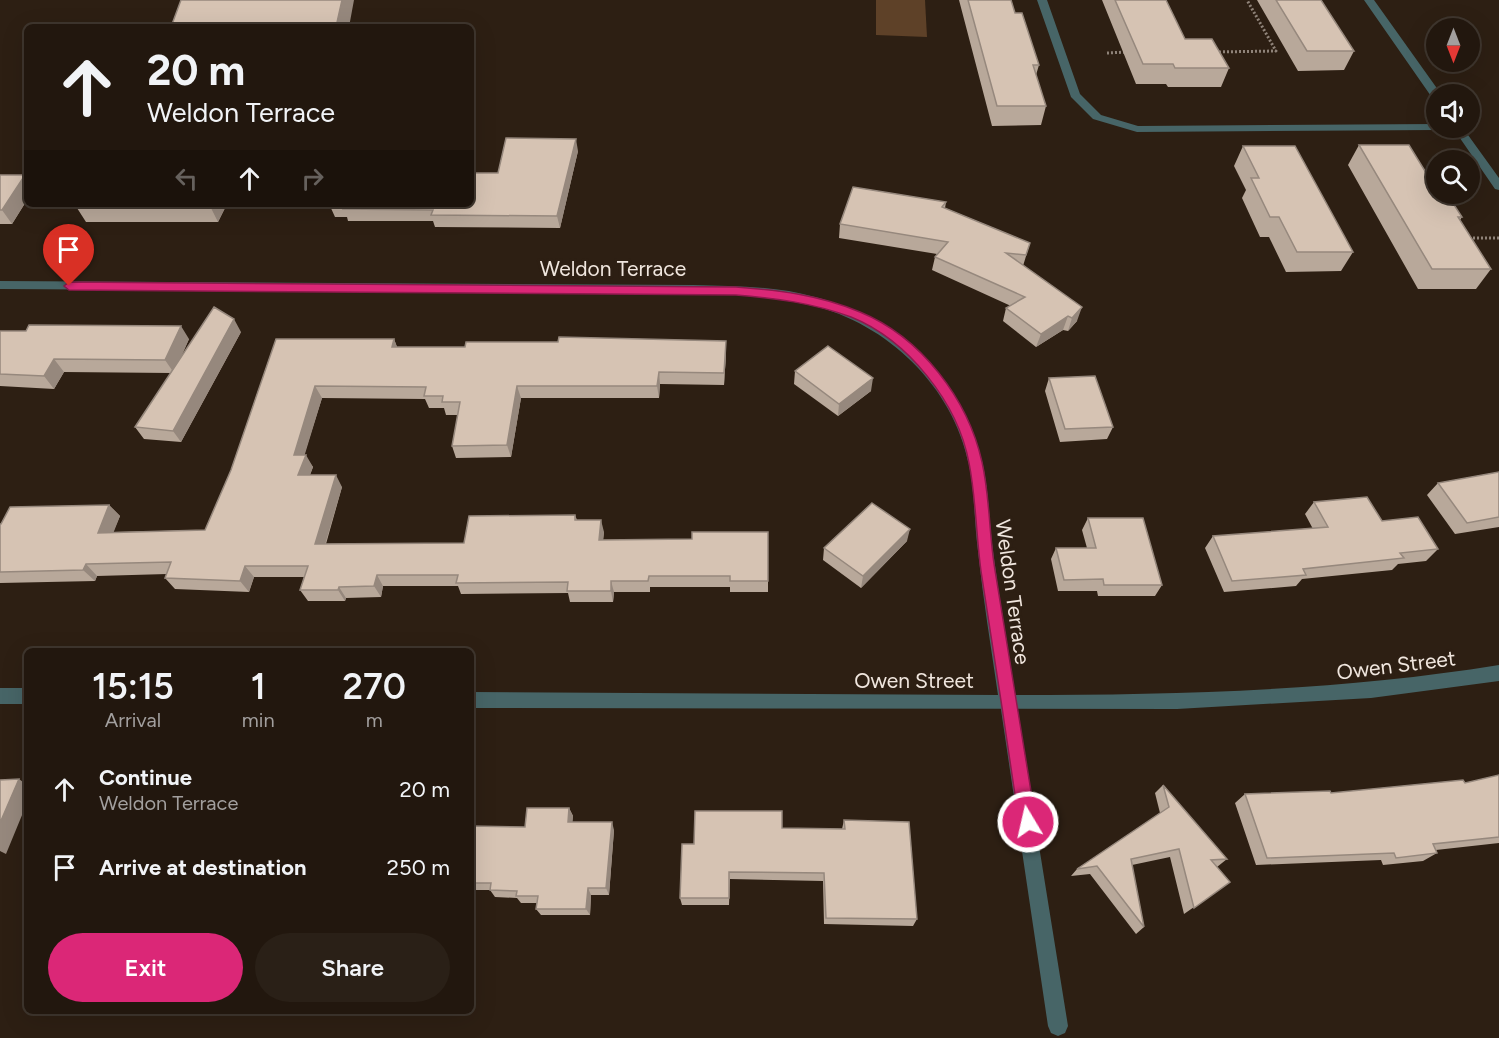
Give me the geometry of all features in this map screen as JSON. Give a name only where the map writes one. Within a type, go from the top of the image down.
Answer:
[{"type":"street","points":[[1042,0],[1075,95],[1097,117],[1137,129],[1426,127]]},
{"type":"street","points":[[1369,0],[1428,84]]},
{"type":"street","points":[[1465,138],[1499,186]]},
{"type":"street","name":"Weldon Terrace","points":[[0,285],[693,289],[779,294],[815,301],[856,315],[880,327],[923,363],[942,386],[962,418],[976,462],[987,562],[1058,1026]]},
{"type":"street","name":"Owen Street","points":[[474,700],[1190,702],[1325,697],[1499,673]]},
{"type":"street","points":[[0,696],[24,696]]},
{"type":"path","points":[[1210,52],[1276,51],[1247,0]]},
{"type":"path","points":[[1107,53],[1130,52]]},
{"type":"path","points":[[1468,238],[1499,238]]},
{"type":"shaded area","points":[[876,0],[925,0],[927,37],[876,35]]},
{"type":"building","points":[[181,0],[342,0],[337,24],[172,24]]},
{"type":"building","points":[[968,0],[1011,0],[1015,13],[1022,13],[1039,65],[1033,65],[1046,106],[997,106]]},
{"type":"building","points":[[1115,0],[1166,0],[1185,39],[1212,39],[1229,68],[1175,68],[1173,64],[1143,64]]},
{"type":"building","points":[[1276,0],[1321,0],[1354,51],[1307,51]]},
{"type":"building","points":[[506,138],[576,139],[557,216],[431,215],[433,210],[343,209],[344,207],[474,207],[474,173],[498,173]]},
{"type":"building","points":[[1359,145],[1409,145],[1426,173],[1426,204],[1454,204],[1462,217],[1458,217],[1491,269],[1432,269]]},
{"type":"building","points":[[1243,146],[1295,146],[1353,252],[1297,252],[1279,217],[1270,217],[1251,178],[1259,178]]},
{"type":"building","points":[[0,175],[24,175],[2,210],[0,210]]},
{"type":"building","points":[[853,187],[946,202],[942,207],[1030,243],[1026,255],[1006,253],[1082,307],[1072,318],[1068,316],[1041,334],[1006,308],[1025,297],[935,257],[948,242],[840,224]]},
{"type":"building","points":[[78,207],[212,207],[211,208]]},
{"type":"building","points":[[214,307],[234,319],[173,431],[135,427]]},
{"type":"building","points":[[29,325],[181,326],[165,360],[54,359],[44,376],[0,374],[0,331],[26,331]]},
{"type":"building","points":[[559,337],[726,341],[724,373],[659,372],[657,386],[517,386],[507,445],[452,446],[460,402],[442,402],[443,396],[424,396],[426,387],[315,386],[294,455],[306,455],[298,475],[336,475],[315,544],[464,543],[469,516],[575,515],[575,520],[601,520],[599,540],[692,539],[692,532],[768,532],[768,581],[730,581],[730,576],[649,576],[648,581],[611,581],[611,591],[567,591],[568,582],[456,583],[458,575],[377,575],[374,586],[339,587],[338,590],[300,590],[308,566],[245,566],[240,581],[165,578],[171,562],[86,564],[83,570],[0,572],[0,524],[10,507],[109,505],[98,533],[205,530],[231,470],[276,339],[394,339],[392,347],[465,347],[466,342],[558,342]]},
{"type":"building","points":[[828,346],[873,378],[839,404],[795,371]]},
{"type":"building","points":[[1095,376],[1113,427],[1065,429],[1049,378]]},
{"type":"building","points":[[1499,472],[1499,517],[1467,523],[1438,483]]},
{"type":"building","points":[[1367,497],[1382,521],[1418,517],[1438,549],[1400,553],[1404,558],[1303,569],[1306,575],[1232,581],[1213,536],[1328,527],[1314,502]]},
{"type":"building","points":[[872,503],[910,529],[863,576],[824,548]]},
{"type":"building","points":[[1088,518],[1143,518],[1162,585],[1104,585],[1103,579],[1064,580],[1056,548],[1096,548]]},
{"type":"building","points":[[1499,775],[1499,837],[1433,844],[1437,853],[1396,858],[1394,853],[1267,858],[1245,794],[1330,791],[1331,793],[1463,780],[1465,783]]},
{"type":"building","points":[[19,779],[0,823],[0,780]]},
{"type":"building","points":[[1163,785],[1227,859],[1211,860],[1230,882],[1194,908],[1179,849],[1131,859],[1144,927],[1097,866],[1077,869],[1169,807]]},
{"type":"building","points":[[527,808],[569,808],[568,822],[612,822],[606,888],[588,888],[586,909],[536,909],[538,896],[516,896],[517,891],[490,890],[491,883],[474,883],[474,826],[525,827]]},
{"type":"building","points":[[695,811],[782,811],[782,828],[845,829],[844,820],[909,822],[917,919],[826,918],[824,873],[729,872],[729,898],[680,898],[682,844],[694,844]]},
{"type":"route","points":[[69,286],[736,291],[779,294],[815,301],[856,315],[880,327],[901,342],[942,386],[962,418],[976,462],[987,562],[1028,822]]}]
